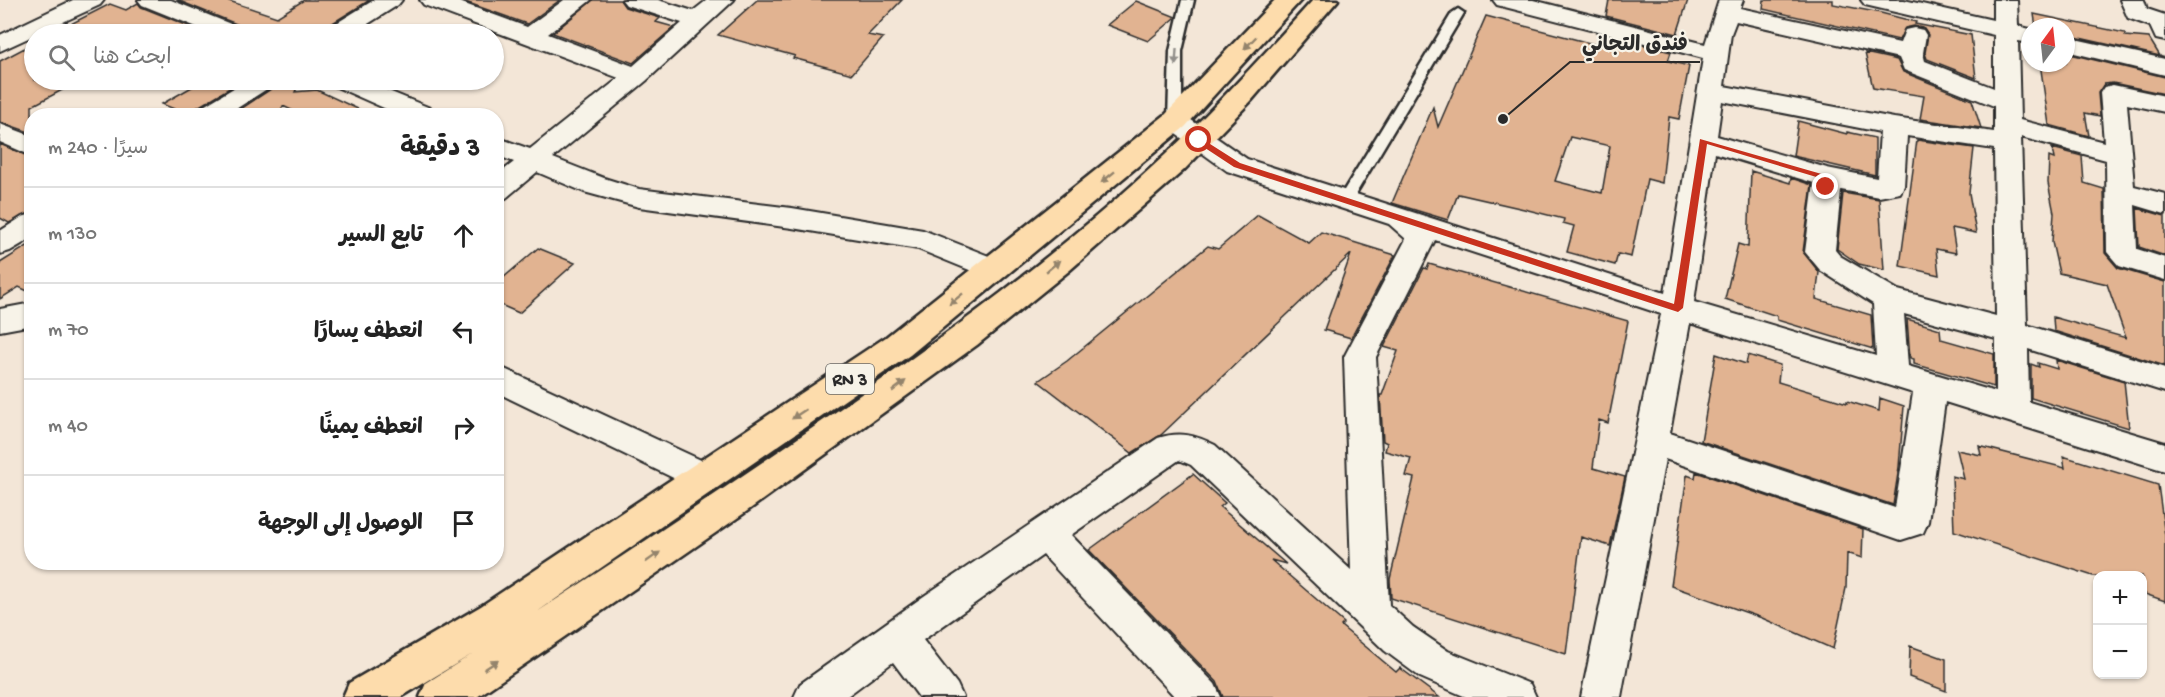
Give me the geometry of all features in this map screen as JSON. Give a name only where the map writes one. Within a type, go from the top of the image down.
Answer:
[{"type":"highway","name":"RN 3","points":[[441,697],[579,609],[884,397],[1036,280],[1149,186],[1187,131],[1289,0]]},
{"type":"highway","name":"RN 3","points":[[364,697],[495,619],[898,346],[994,269],[1187,131],[1326,0]]},
{"type":"street","points":[[42,24],[92,0]]},
{"type":"street","points":[[150,0],[209,24]]},
{"type":"street","points":[[352,24],[390,0]]},
{"type":"street","points":[[432,0],[497,24]]},
{"type":"street","points":[[530,36],[579,0]]},
{"type":"street","points":[[634,0],[696,20]]},
{"type":"street","points":[[504,185],[638,76],[690,29],[696,20],[722,0]]},
{"type":"street","points":[[1505,0],[1723,25]]},
{"type":"street","points":[[1586,0],[1723,25],[1911,53]]},
{"type":"street","points":[[1873,0],[2018,34]]},
{"type":"street","points":[[2005,0],[2018,34],[2008,123],[2013,409]]},
{"type":"street","points":[[2132,0],[2136,13],[2161,22],[2165,34]]},
{"type":"street","points":[[1919,11],[1911,53],[1911,62],[1917,67],[2008,123],[2119,155]]},
{"type":"street","points":[[1601,697],[1678,308],[1723,25]]},
{"type":"street","points":[[504,26],[638,76]]},
{"type":"street","points":[[0,44],[24,33]]},
{"type":"street","points":[[2075,46],[2165,67]]},
{"type":"street","points":[[2075,47],[2113,93],[2119,155],[2123,254],[2129,259],[2165,269]]},
{"type":"street","points":[[219,108],[248,90]]},
{"type":"street","points":[[365,90],[407,108]]},
{"type":"street","points":[[1712,91],[1894,126],[2008,123]]},
{"type":"street","points":[[2113,93],[2165,104]]},
{"type":"street","points":[[1703,141],[1828,177],[1887,189],[1890,186],[1894,126]]},
{"type":"street","points":[[1187,131],[1237,165],[1678,308],[2165,457]]},
{"type":"street","points":[[0,132],[24,143]]},
{"type":"street","points":[[504,148],[594,185],[639,198],[792,218],[923,240],[994,269]]},
{"type":"street","points":[[1828,177],[1820,252],[1830,263],[1888,299],[2012,332],[2165,380]]},
{"type":"street","points":[[2120,192],[2165,204]]},
{"type":"street","points":[[0,213],[24,224]]},
{"type":"street","points":[[1371,613],[1360,357],[1422,236],[1399,218]]},
{"type":"street","points":[[0,244],[24,229]]},
{"type":"street","points":[[1888,299],[1893,373]]},
{"type":"street","points":[[0,320],[24,316]]},
{"type":"street","points":[[504,381],[704,477]]},
{"type":"street","points":[[1652,441],[1901,525],[1910,522],[1912,513],[1931,384]]},
{"type":"street","points":[[814,697],[1170,448],[1187,447],[1203,455],[1399,639],[1434,664],[1516,697]]},
{"type":"street","points":[[1046,533],[1201,697]]},
{"type":"street","points":[[897,637],[944,697]]},
{"type":"lane","points":[[1187,131],[1176,51],[1188,0]]},
{"type":"lane","points":[[1345,200],[1458,13]]},
{"type":"building","points":[[177,0],[226,0],[277,17],[304,0],[370,0],[331,24],[237,24]]},
{"type":"building","points":[[460,0],[560,0],[527,24]]},
{"type":"building","points":[[593,0],[620,0],[625,7],[660,18],[656,22],[674,27],[633,63],[553,33]]},
{"type":"building","points":[[757,0],[902,0],[868,35],[883,38],[852,74],[718,35]]},
{"type":"building","points":[[1609,0],[1688,0],[1677,34],[1606,16]]},
{"type":"building","points":[[1764,0],[1833,0],[1833,4],[1971,35],[1976,78],[1927,59],[1925,53],[1928,35],[1923,28],[1914,26],[1905,28],[1899,40],[1763,9]]},
{"type":"building","points":[[1136,1],[1176,17],[1148,41],[1107,25]]},
{"type":"building","points":[[138,3],[141,7],[184,24],[71,24],[110,4],[126,10]]},
{"type":"building","points":[[2034,14],[2053,18],[2035,18]]},
{"type":"building","points":[[1486,16],[1601,46],[1603,35],[1671,52],[1668,61],[1689,66],[1679,119],[1669,117],[1662,183],[1647,179],[1631,257],[1618,254],[1615,265],[1567,252],[1574,226],[1563,223],[1564,219],[1458,194],[1448,220],[1392,203],[1433,107],[1438,127]],"holes":[[[1570,137],[1610,146],[1602,193],[1555,181]]]},
{"type":"building","points":[[2075,23],[2125,33],[2125,36],[2149,38],[2160,56],[2075,37]]},
{"type":"building","points":[[24,48],[24,90],[62,90],[32,108],[24,108],[24,130],[0,122],[0,61]]},
{"type":"building","points":[[1865,53],[1897,60],[1903,72],[1972,100],[1981,128],[1920,119],[1924,96],[1873,88]]},
{"type":"building","points":[[2075,55],[2165,77],[2165,94],[2113,83],[2104,84],[2098,93],[2100,116],[2085,113],[2089,136],[2049,125],[2041,72],[2075,72]]},
{"type":"building","points":[[186,90],[226,90],[196,108],[172,108],[162,104]]},
{"type":"building","points":[[269,90],[296,90],[295,92],[317,90],[356,108],[287,108],[283,106],[282,108],[242,108]]},
{"type":"building","points":[[1798,121],[1847,134],[1847,132],[1875,138],[1875,175],[1793,156]]},
{"type":"building","points":[[1917,140],[1974,148],[1969,193],[1976,233],[1952,228],[1956,253],[1936,249],[1939,275],[1900,266]]},
{"type":"building","points":[[0,144],[24,154],[24,216],[9,223],[0,218]]},
{"type":"building","points":[[2052,148],[2082,156],[2084,183],[2104,189],[2105,253],[2118,268],[2165,282],[2165,366],[2054,331],[2053,317],[2126,338],[2107,284],[2059,273],[2052,242],[2054,213],[2048,183],[2049,157],[2054,159]]},
{"type":"building","points":[[1751,171],[1790,183],[1791,178],[1812,185],[1803,252],[1819,272],[1816,299],[1871,315],[1873,349],[1777,320],[1777,316],[1725,299],[1738,244],[1748,247]]},
{"type":"building","points":[[1843,193],[1879,199],[1884,270],[1859,264],[1837,249]]},
{"type":"building","points":[[2137,208],[2165,216],[2165,256],[2139,247]]},
{"type":"building","points":[[1258,215],[1309,243],[1321,232],[1395,255],[1351,338],[1324,330],[1351,254],[1161,435],[1132,453],[1038,381],[1067,361],[1208,246],[1218,249]]},
{"type":"building","points":[[24,248],[24,289],[19,287],[0,299],[0,263]]},
{"type":"building","points":[[538,248],[575,263],[519,313],[504,306],[504,277]]},
{"type":"building","points":[[1429,264],[1628,321],[1608,423],[1599,420],[1593,468],[1625,477],[1610,546],[1581,537],[1566,654],[1391,598],[1390,579],[1414,478],[1406,476],[1411,458],[1385,451],[1387,443],[1383,441],[1380,395],[1382,395],[1398,351],[1384,347],[1424,268],[1427,269]]},
{"type":"building","points":[[1907,319],[1940,329],[1941,339],[1994,354],[1994,387],[1914,364],[1914,359],[1910,358]]},
{"type":"building","points":[[1716,354],[1746,364],[1748,355],[1780,365],[1778,382],[1847,403],[1847,401],[1879,411],[1880,398],[1904,406],[1893,505],[1701,441]]},
{"type":"building","points":[[2056,360],[2124,381],[2129,428],[2031,398],[2031,364],[2039,367],[2038,363],[2057,369]]},
{"type":"building","points":[[1979,446],[2065,468],[2063,456],[2158,485],[2165,536],[2165,601],[2147,595],[2147,571],[2093,571],[2093,576],[1954,531],[1952,476],[1964,479],[1957,450],[1981,455]]},
{"type":"building","points":[[1696,472],[1863,529],[1862,558],[1847,553],[1846,588],[1833,649],[1762,618],[1671,586],[1687,475],[1695,478]]},
{"type":"building","points":[[1193,474],[1225,503],[1220,507],[1286,564],[1271,560],[1344,623],[1341,626],[1396,672],[1400,668],[1439,697],[1223,697],[1217,682],[1089,550]]},
{"type":"building","points":[[1910,646],[1946,659],[1946,691],[1909,677]]},
{"type":"place","name":"فندق التجاني","points":[[1503,119]]},
{"type":"route","points":[[1199,140],[1237,165],[1678,308],[1703,141],[1828,177],[1826,187]]}]
